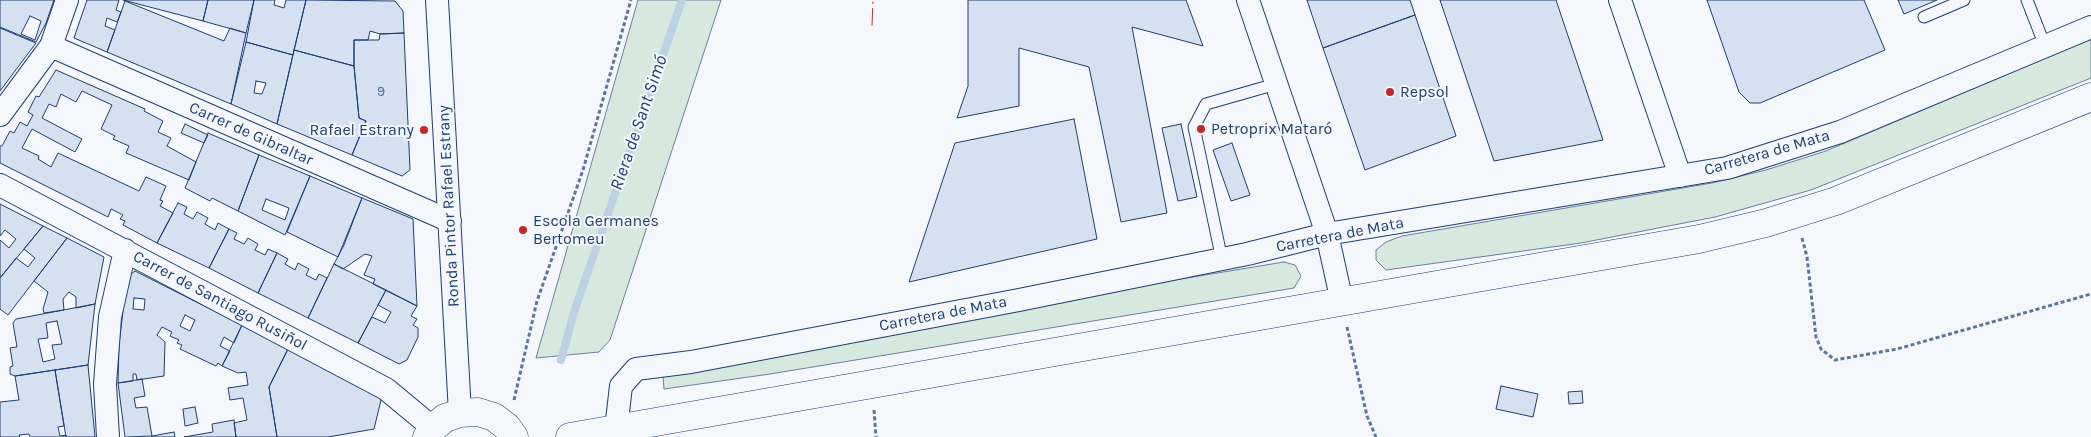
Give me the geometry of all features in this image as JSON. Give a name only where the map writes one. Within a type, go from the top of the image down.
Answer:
[{"type":"street","points":[[0,115],[52,46],[67,0]]},
{"type":"street","name":"Ronda Pintor Rafael Estrany","points":[[437,0],[460,413]]},
{"type":"street","points":[[1248,0],[1327,234],[1342,302]]},
{"type":"street","points":[[1620,0],[1680,176]]},
{"type":"street","name":"Carretera de Mata","points":[[616,429],[621,386],[636,369],[691,362],[1222,260],[1327,234],[1727,168],[1840,132],[2091,27]]},
{"type":"street","name":"Carrer de Gibraltar","points":[[52,46],[450,221]]},
{"type":"street","points":[[570,437],[1699,239],[1795,214],[1836,201],[2091,97]]},
{"type":"street","name":"Carrer de Santiago Rusiñol","points":[[0,186],[125,250],[386,389],[430,433]]},
{"type":"street","points":[[108,437],[105,384],[110,317],[125,250]]},
{"type":"street","points":[[430,433],[445,418],[460,413],[478,412],[494,417],[511,432]]},
{"type":"lane","points":[[1924,17],[1964,0]]},
{"type":"lane","points":[[2027,0],[2045,46]]},
{"type":"lane","points":[[1222,260],[1194,128],[1206,104],[1276,84]]},
{"type":"path","points":[[511,432],[537,301],[586,161],[631,0]]},
{"type":"path","points":[[1795,214],[1807,257],[1816,337],[1820,349],[1835,360],[1897,349],[2091,294]]},
{"type":"path","points":[[1342,302],[1365,407],[1376,437]]},
{"type":"shaded area","points":[[638,0],[721,0],[610,340],[599,352],[536,358]]},
{"type":"shaded area","points":[[2091,39],[2091,78],[1811,190],[1715,217],[1581,243],[1386,270],[1376,260],[1376,250],[1386,242],[1402,236],[1712,183],[1766,170],[1826,151]]},
{"type":"shaded area","points":[[1284,262],[1295,265],[1301,276],[1294,288],[770,374],[664,389],[663,375],[1071,297]]},
{"type":"building","points":[[0,0],[54,0],[46,23],[36,42],[0,27]],"holes":[[[30,16],[41,21],[35,40],[21,34]]]},
{"type":"building","points":[[87,0],[119,0],[116,10],[121,12],[117,22],[107,18],[105,26],[115,30],[107,52],[74,38]]},
{"type":"building","points":[[123,0],[208,0],[203,21]]},
{"type":"building","points":[[208,0],[254,0],[246,33],[203,21]]},
{"type":"building","points":[[254,0],[275,0],[274,5],[284,8],[286,0],[306,0],[293,55],[246,42]]},
{"type":"building","points":[[306,0],[395,1],[403,11],[404,33],[380,34],[370,31],[368,40],[354,40],[354,66],[294,50]]},
{"type":"building","points":[[968,0],[1186,0],[1203,46],[1132,27],[1167,213],[1121,222],[1089,67],[1019,48],[1019,106],[957,118],[968,86]]},
{"type":"building","points":[[1307,0],[1410,0],[1415,15],[1323,48]]},
{"type":"building","points":[[1440,0],[1556,0],[1603,140],[1494,161]]},
{"type":"building","points":[[1707,0],[1864,0],[1885,50],[1760,103],[1750,103],[1739,92]]},
{"type":"building","points":[[1898,0],[1937,0],[1904,14]]},
{"type":"building","points":[[125,1],[224,41],[230,28],[246,33],[231,104],[107,52]]},
{"type":"building","name":"Repsol","points":[[1415,15],[1456,136],[1365,170],[1323,48]]},
{"type":"building","points":[[0,28],[36,43],[0,91]]},
{"type":"building","points":[[404,33],[410,170],[402,176],[352,155],[366,121],[359,118],[354,66],[354,40],[379,40],[380,34]]},
{"type":"building","points":[[246,42],[293,55],[277,124],[231,104]],"holes":[[[256,81],[266,83],[262,94],[254,93]]]},
{"type":"building","points":[[294,50],[354,66],[359,118],[366,121],[352,155],[277,124]]},
{"type":"building","points":[[56,70],[145,109],[144,111],[163,121],[158,132],[171,138],[167,146],[196,162],[189,180],[126,153],[129,146],[113,139],[115,136],[101,129],[112,105],[82,91],[76,102],[61,94],[56,107],[49,104],[42,118],[82,139],[75,152],[32,129],[22,148],[39,156],[38,159],[51,167],[58,153],[139,191],[146,177],[166,186],[160,200],[163,201],[160,206],[173,213],[157,243],[123,225],[125,221],[120,219],[123,215],[111,209],[108,217],[0,163],[0,146],[2,146],[10,131],[14,133],[20,122],[27,126],[33,115],[28,112],[36,96],[39,97]]},
{"type":"building","points":[[1074,119],[1097,239],[909,282],[955,143]]},
{"type":"building","points":[[185,124],[208,135],[204,143],[181,133]]},
{"type":"building","points":[[1181,124],[1197,197],[1178,201],[1162,128]]},
{"type":"building","points":[[208,133],[259,155],[238,211],[212,198],[210,201],[185,188]]},
{"type":"building","points":[[1232,143],[1250,195],[1231,201],[1213,150]]},
{"type":"building","points":[[259,155],[310,176],[285,235],[238,211]],"holes":[[[266,199],[289,208],[285,220],[262,210]]]},
{"type":"building","points":[[310,176],[362,198],[338,257],[287,232]]},
{"type":"building","points":[[362,198],[413,219],[417,306],[373,284],[375,279],[364,275],[372,256],[365,254],[343,269],[334,264],[344,245]]},
{"type":"building","points":[[178,203],[187,207],[184,214],[193,219],[197,212],[208,218],[205,224],[215,230],[218,223],[229,229],[209,268],[157,243]]},
{"type":"building","points":[[0,204],[43,226],[0,278],[0,240],[9,248],[16,239],[5,230],[0,236]]},
{"type":"building","points":[[43,226],[67,238],[8,315],[0,309],[0,278],[16,258],[28,267],[35,258],[24,249]]},
{"type":"building","points":[[229,229],[237,233],[234,239],[244,244],[248,238],[258,244],[255,250],[265,255],[268,249],[277,253],[258,293],[209,268]]},
{"type":"building","points":[[67,238],[104,257],[95,304],[76,308],[76,297],[69,292],[63,299],[64,310],[44,313],[43,309],[48,292],[34,281]]},
{"type":"building","points":[[277,253],[288,259],[285,264],[295,270],[298,263],[309,269],[306,275],[316,280],[319,274],[327,278],[308,318],[258,293]]},
{"type":"building","points":[[334,264],[386,290],[358,343],[308,318]]},
{"type":"building","points":[[135,271],[242,325],[234,343],[224,337],[220,346],[230,351],[222,366],[218,363],[216,366],[180,349],[182,345],[177,343],[179,340],[170,336],[172,332],[162,327],[157,335],[165,342],[164,376],[137,380],[136,374],[133,374],[133,381],[118,383],[119,344],[124,303],[131,274]],"holes":[[[134,298],[145,299],[144,310],[133,309]],[[185,315],[195,320],[190,331],[180,326]]]},
{"type":"building","points":[[386,290],[417,306],[411,316],[417,319],[413,325],[418,328],[418,337],[407,360],[399,364],[358,343],[372,317],[385,323],[391,312],[378,305]]},
{"type":"building","points":[[95,304],[88,365],[15,376],[10,374],[10,367],[13,366],[10,348],[17,347],[13,323],[16,319]],"holes":[[[57,321],[62,344],[52,345],[55,359],[43,362],[38,339],[48,338],[46,323]]]},
{"type":"building","points":[[242,325],[288,349],[269,387],[277,437],[236,437],[234,423],[247,420],[243,398],[230,400],[228,388],[248,385],[246,372],[238,373],[222,366]]},
{"type":"building","points":[[288,349],[382,396],[374,429],[328,437],[277,437],[269,387]]},
{"type":"building","points":[[88,365],[95,437],[66,437],[55,370]]},
{"type":"building","points":[[55,370],[64,426],[58,427],[60,436],[66,435],[66,437],[30,437],[29,434],[19,435],[20,437],[0,437],[0,402],[19,400],[15,376]]},
{"type":"building","points":[[142,379],[145,396],[134,398],[136,408],[147,407],[152,436],[125,437],[118,383]]},
{"type":"building","points":[[1501,386],[1538,394],[1533,417],[1496,409]]},
{"type":"building","points":[[1582,391],[1583,403],[1569,404],[1568,392]]},
{"type":"building","points":[[195,407],[198,423],[185,426],[183,409]]},
{"type":"building","points":[[234,420],[236,437],[184,437],[213,432],[212,424]]},
{"type":"building","points":[[174,432],[175,437],[152,437],[152,436]]},
{"type":"waterway","name":"Riera de Sant Simó","points":[[561,360],[574,312],[682,0]]},
{"type":"power","points":[[872,26],[873,0]]},
{"type":"place","name":"Repsol","points":[[1390,92]]},
{"type":"place","name":"Petroprix Mataró","points":[[1201,129]]},
{"type":"place","name":"Rafael Estrany","points":[[424,130]]},
{"type":"place","name":"Escola Germanes Bertomeu","points":[[523,230]]}]
